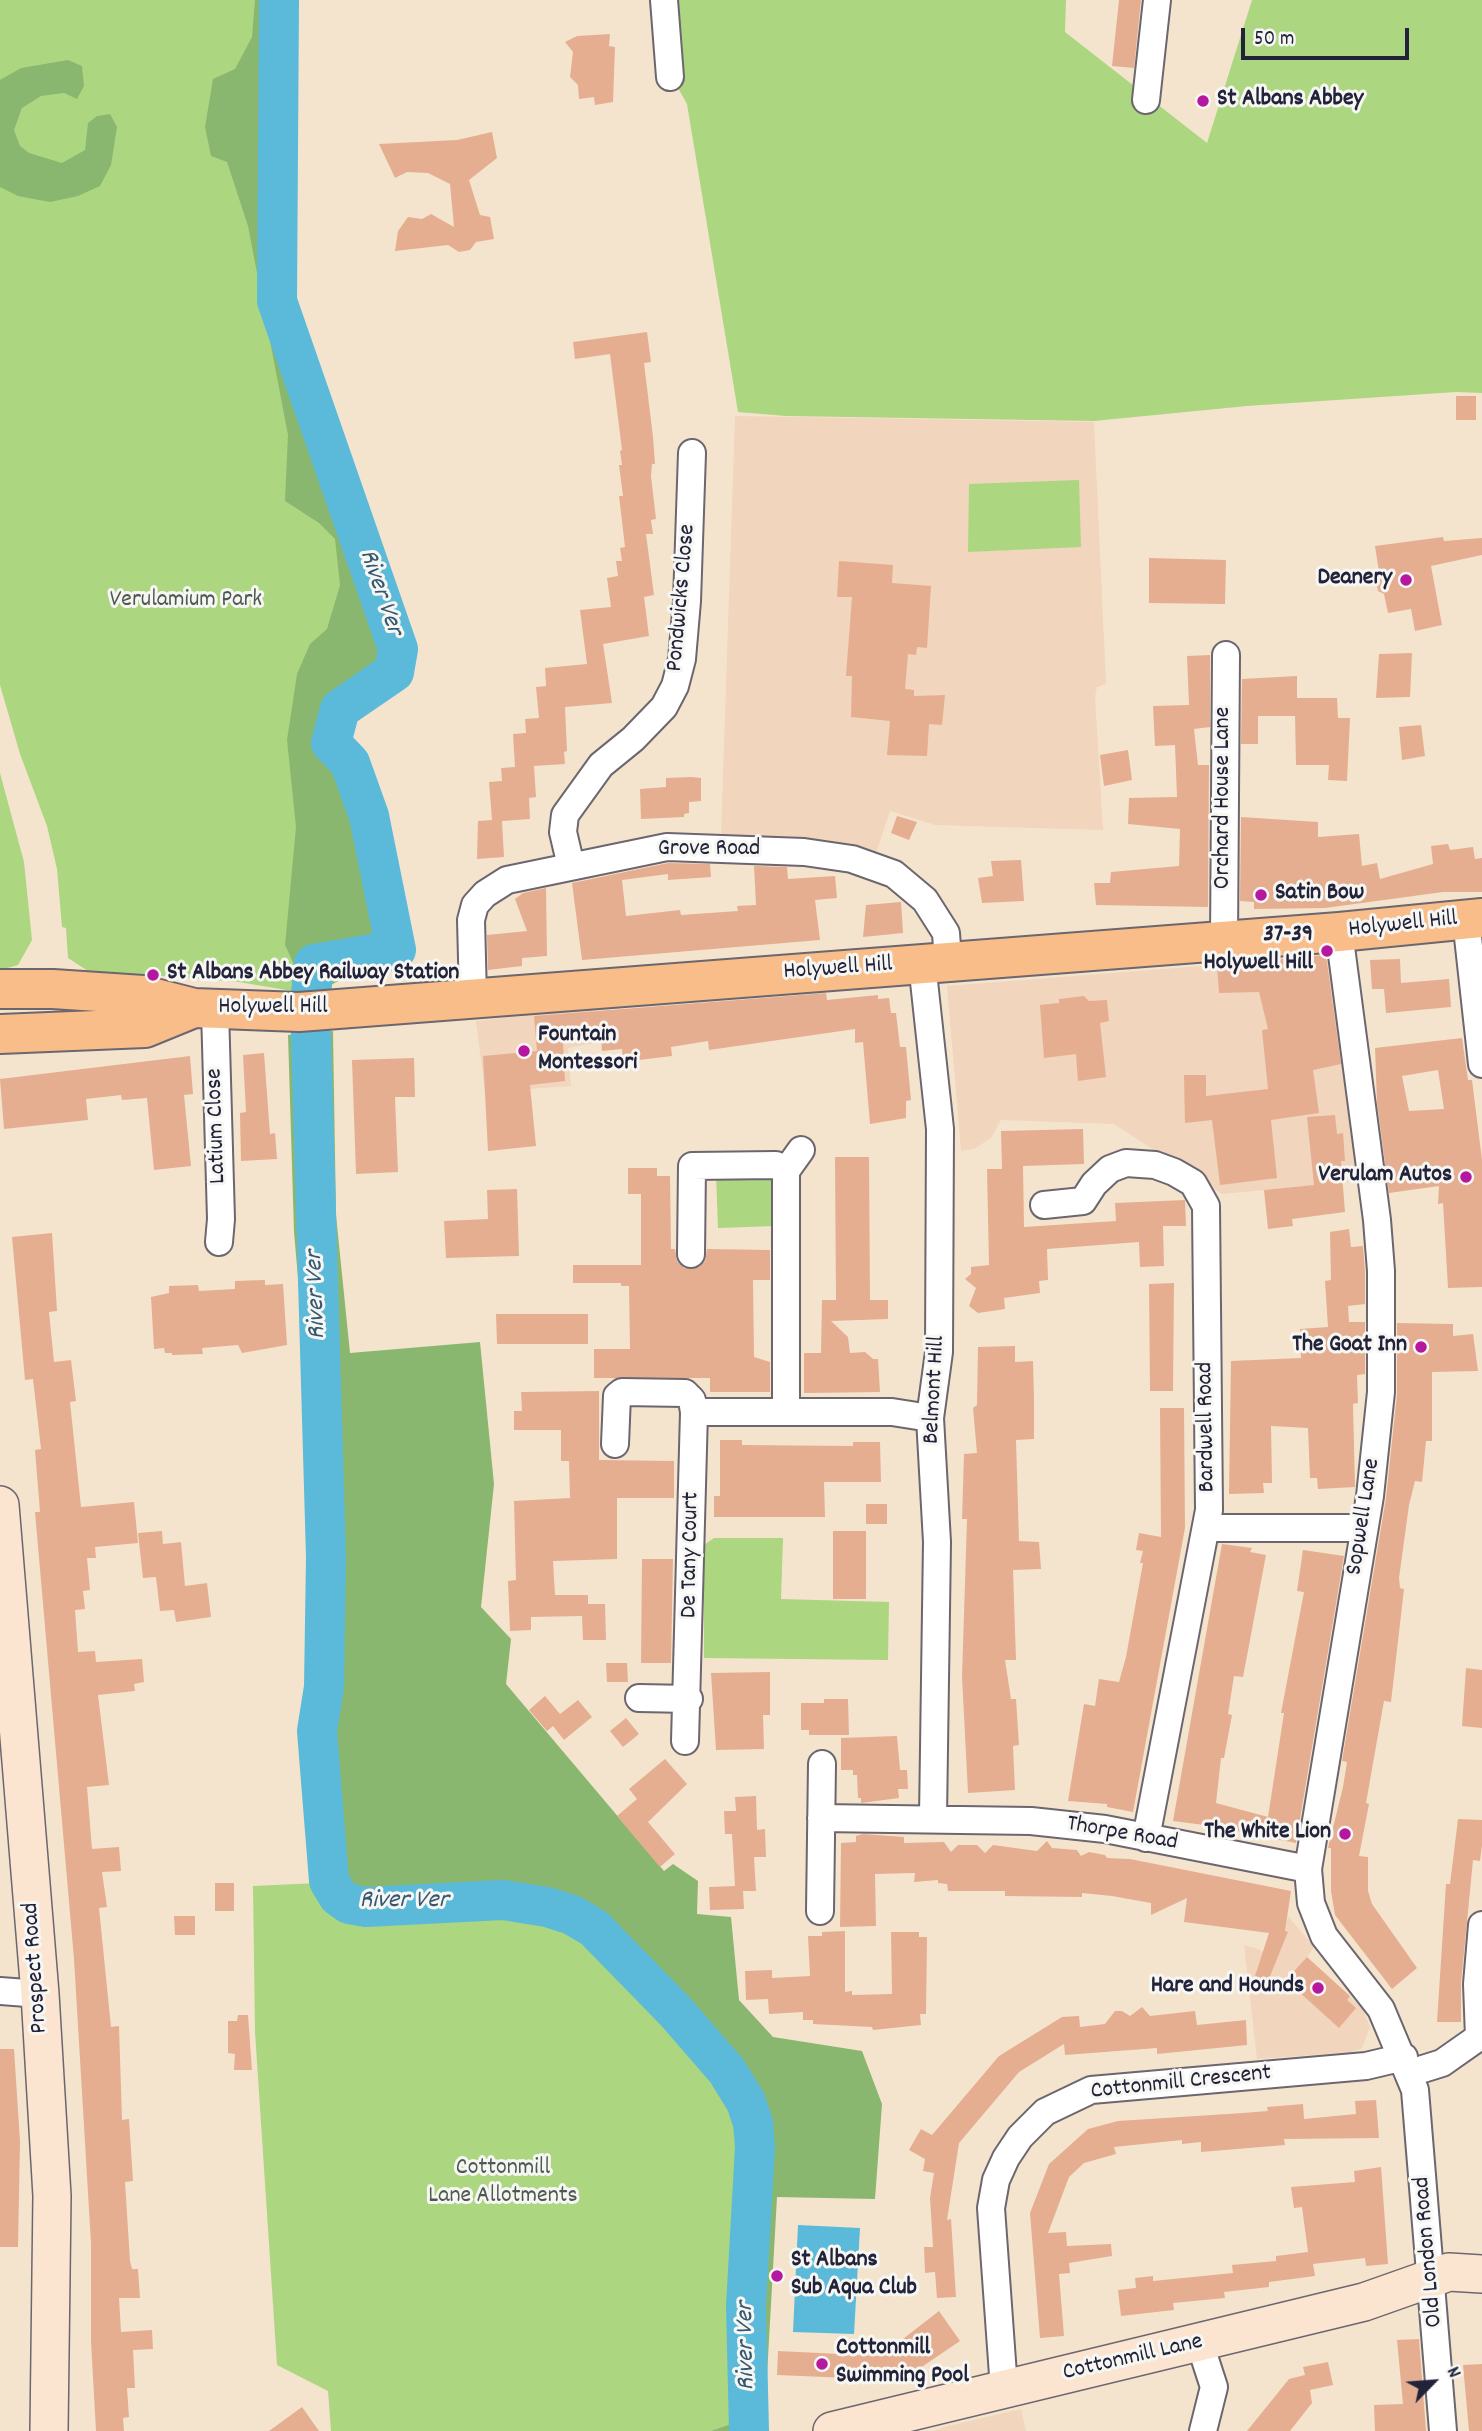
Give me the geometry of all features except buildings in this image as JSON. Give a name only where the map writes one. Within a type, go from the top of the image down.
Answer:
[{"type":"main road","name":"Holywell Hill","points":[[0,989],[53,989],[143,995],[204,1009],[310,1011],[1339,932],[1474,919]]},
{"type":"main road","name":"Holywell Hill","points":[[0,1034],[145,1028],[204,1009]]},
{"type":"street","points":[[664,0],[670,77]]},
{"type":"street","points":[[1146,100],[1157,0]]},
{"type":"street","name":"Pondwicks Close","points":[[571,866],[563,832],[565,815],[601,765],[633,739],[664,707],[676,686],[682,659],[687,601],[692,453]]},
{"type":"street","name":"Orchard House Lane","points":[[1224,940],[1226,655]]},
{"type":"street","name":"Grove Road","points":[[473,997],[471,920],[475,905],[485,894],[507,880],[667,847],[804,852],[852,859],[894,874],[925,900],[946,933],[935,962]]},
{"type":"street","points":[[1474,919],[1482,1063]]},
{"type":"street","name":"Sopwell Lane","points":[[1339,932],[1367,1130],[1381,1272],[1381,1392],[1364,1528],[1308,1869],[1311,1903],[1324,1936],[1381,2009],[1407,2065]]},
{"type":"street","name":"Belmont Hill","points":[[933,1817],[937,1542],[930,1418],[939,1352],[940,1129],[935,962]]},
{"type":"street","name":"Latium Close","points":[[204,1009],[221,1219],[219,1242]]},
{"type":"street","points":[[691,1254],[692,1166],[776,1165],[794,1161],[786,1412]]},
{"type":"street","name":"Bardwell Road","points":[[1044,1205],[1083,1201],[1102,1177],[1126,1163],[1155,1165],[1174,1172],[1193,1183],[1206,1206],[1207,1528],[1146,1838]]},
{"type":"street","points":[[615,1444],[617,1396],[622,1392],[685,1392],[692,1400],[694,1412],[892,1412],[930,1418]]},
{"type":"street","name":"De Tany Court","points":[[685,1741],[689,1699],[694,1412]]},
{"type":"street","name":"Prospect Road","points":[[0,1505],[8,1717],[40,1994],[52,2210],[49,2431]]},
{"type":"street","points":[[1207,1528],[1364,1528]]},
{"type":"street","points":[[639,1698],[689,1699]]},
{"type":"street","points":[[820,1911],[822,1765]]},
{"type":"street","name":"Thorpe Road","points":[[821,1818],[933,1817],[1031,1821],[1105,1829],[1308,1869]]},
{"type":"street","points":[[1481,2036],[1477,1984],[1482,1925]]},
{"type":"street","points":[[0,1991],[40,1994]]},
{"type":"street","name":"Cottonmill Crescent","points":[[1004,2389],[991,2208],[996,2180],[1006,2158],[1020,2137],[1045,2112],[1091,2090],[1366,2066],[1442,2063],[1481,2036]]},
{"type":"street","name":"Old London Road","points":[[1407,2065],[1418,2112],[1443,2431]]},
{"type":"street","name":"Cottonmill Lane","points":[[832,2431],[1200,2344],[1364,2302],[1433,2280],[1449,2272],[1482,2274]]},
{"type":"street","points":[[1200,2344],[1214,2386],[1203,2431]]},
{"type":"shaded area","points":[[735,416],[1094,422],[1106,684],[1097,687],[1095,697],[1103,830],[935,825],[890,811],[876,853],[784,840],[721,836]]},
{"type":"shaded area","points":[[1326,951],[1334,959],[1361,1181],[1222,1194],[1114,1124],[1001,1120],[991,1138],[974,1149],[961,1151],[947,986],[1201,966]]},
{"type":"shaded area","name":"Fountain Montessori","points":[[592,1007],[595,1043],[568,1048],[571,1086],[485,1092],[476,1021]]},
{"type":"shaded area","points":[[1288,1916],[1314,1947],[1307,1957],[1362,2008],[1370,2027],[1362,2048],[1352,2052],[1257,2059],[1244,1945],[1258,1949],[1272,1958],[1281,1950],[1288,1932],[1285,1931]]},
{"type":"shaded area","points":[[1021,2409],[1026,2431],[933,2431],[944,2427]]},
{"type":"green space","name":"Verulamium Park","points":[[0,0],[279,0],[277,301],[398,649],[394,672],[340,709],[331,743],[350,763],[369,816],[396,950],[322,990],[298,992],[239,982],[161,976],[161,972],[146,971],[145,975],[88,971],[68,958],[66,928],[62,927],[57,869],[47,826],[20,754],[0,685]]},
{"type":"green space","points":[[255,0],[279,0],[277,301],[398,649],[394,672],[340,709],[331,743],[350,763],[369,816],[396,950],[319,991],[306,991],[285,945],[296,827],[287,740],[297,674],[310,644],[327,629],[340,585],[335,539],[319,523],[285,501],[288,435],[248,226],[227,162],[211,156],[205,127],[213,79],[235,69],[252,37]]},
{"type":"green space","points":[[667,0],[1066,0],[1065,32],[1207,143],[1252,0],[1482,0],[1482,393],[1456,392],[1247,406],[1094,421],[786,416],[738,412],[687,104],[674,81]]},
{"type":"green space","points":[[68,60],[82,66],[84,86],[77,99],[64,93],[41,96],[22,108],[14,130],[20,146],[29,153],[62,163],[85,150],[88,123],[97,116],[110,114],[117,127],[111,165],[100,186],[78,196],[50,202],[18,196],[0,187],[0,80],[21,68]]},
{"type":"green space","points":[[1079,480],[1081,547],[968,552],[969,484]]},
{"type":"green space","points":[[0,773],[24,862],[32,940],[18,965],[0,970]]},
{"type":"green space","points":[[333,1031],[336,1215],[350,1353],[480,1342],[494,1484],[481,1607],[511,1639],[506,1684],[664,1871],[673,1864],[698,1881],[697,1914],[731,1917],[739,2000],[773,2037],[862,2051],[882,2104],[875,2199],[777,2197],[764,2429],[759,2431],[711,2431],[734,2423],[733,2308],[745,2146],[737,2106],[688,2034],[591,1934],[567,1918],[542,1911],[500,1906],[413,1906],[365,1913],[348,1912],[318,1883],[307,1715],[316,1669],[312,1607],[316,1573],[310,1417],[294,1232],[288,1035]]},
{"type":"green space","points":[[773,1172],[775,1226],[718,1228],[716,1174]]},
{"type":"green space","points":[[714,1538],[783,1538],[781,1599],[889,1602],[888,1660],[704,1658],[704,1545]]},
{"type":"green space","name":"Cottonmill Lane Allotments","points":[[318,1883],[330,1897],[365,1913],[413,1906],[500,1906],[542,1911],[567,1918],[591,1934],[688,2034],[737,2106],[745,2146],[733,2308],[734,2424],[711,2431],[331,2431],[328,2391],[277,2365],[255,2032],[253,1886]]},
{"type":"water","points":[[798,2225],[860,2228],[854,2334],[793,2332]]},
{"type":"waterway","name":"River Ver","points":[[279,0],[277,301],[398,649],[394,672],[340,709],[331,743],[350,763],[369,816],[396,950],[314,964],[310,1004],[326,1557],[324,1687],[317,1731],[329,1881],[338,1896],[349,1904],[366,1907],[503,1900],[547,1907],[572,1915],[594,1928],[675,2011],[727,2071],[746,2102],[753,2123],[755,2147],[746,2306],[749,2431]]},
{"type":"place","name":"St Albans Abbey","points":[[1203,101]]},
{"type":"place","name":"Deanery","points":[[1406,580]]},
{"type":"place","name":"Satin Bow","points":[[1261,895]]},
{"type":"place","name":"37-39 Holywell Hill","points":[[1327,951]]},
{"type":"place","name":"St Albans Abbey Railway Station","points":[[153,975]]},
{"type":"place","name":"Fountain Montessori","points":[[524,1051]]},
{"type":"place","name":"Verulam Autos","points":[[1466,1177]]},
{"type":"place","name":"The Goat Inn","points":[[1421,1347]]},
{"type":"place","name":"The White Lion","points":[[1345,1834]]},
{"type":"place","name":"Hare and Hounds","points":[[1318,1988]]},
{"type":"place","name":"St Albans Sub Aqua Club","points":[[777,2276]]},
{"type":"place","name":"Cottonmill Swimming Pool","points":[[822,2364]]}]
